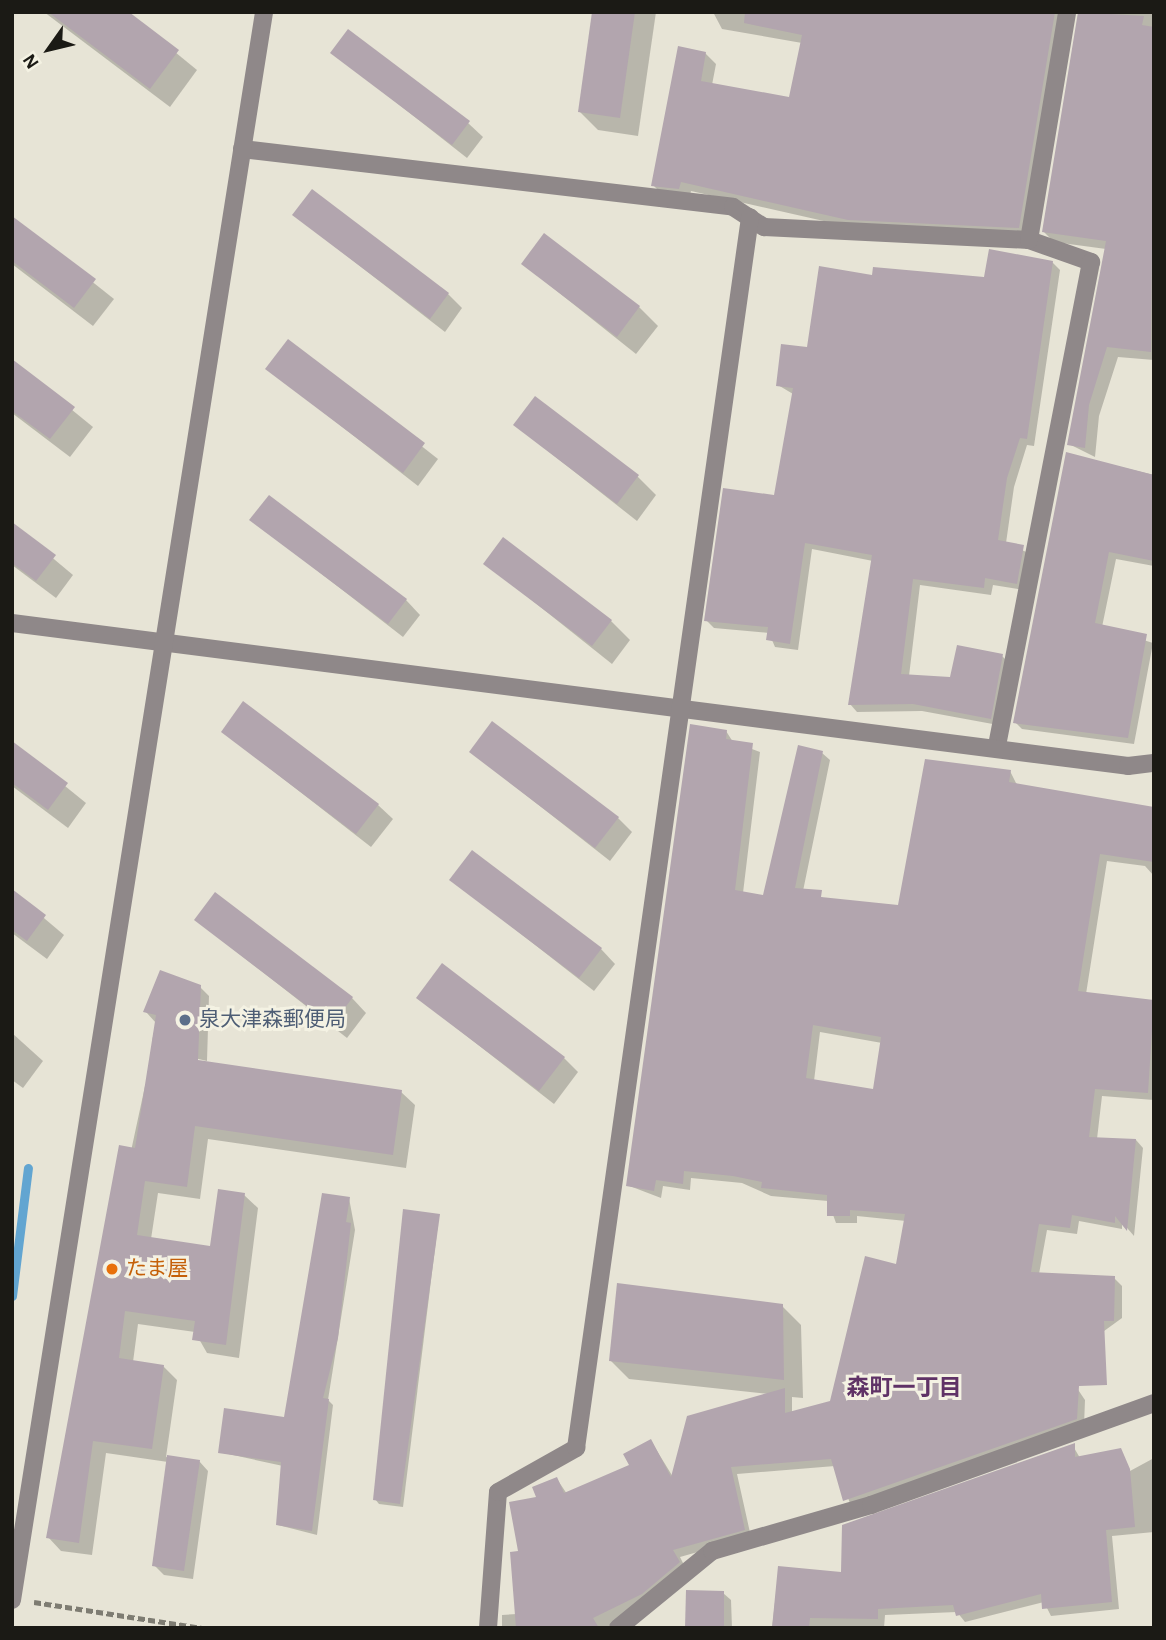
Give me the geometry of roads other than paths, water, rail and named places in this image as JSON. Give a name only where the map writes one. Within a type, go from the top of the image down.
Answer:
[{"type":"street","points":[[12,1599],[161,645],[264,12]]},
{"type":"street","points":[[1029,240],[1067,12]]},
{"type":"street","points":[[242,149],[733,206],[764,227],[1029,240],[1091,261],[997,745]]},
{"type":"street","points":[[488,1628],[498,1492],[576,1448],[750,217]]},
{"type":"street","points":[[12,623],[161,645],[997,745],[1128,766],[1154,763]]},
{"type":"street","points":[[618,1628],[712,1551],[871,1505],[1154,1404]]},
{"type":"waterway","points":[[12,1296],[28,1168]]},
{"type":"place","name":"泉大津森郵便局","points":[[185,1020]]},
{"type":"place","name":"たま屋","points":[[112,1269]]},
{"type":"district","name":"森町一丁目","points":[[904,1389]]}]
